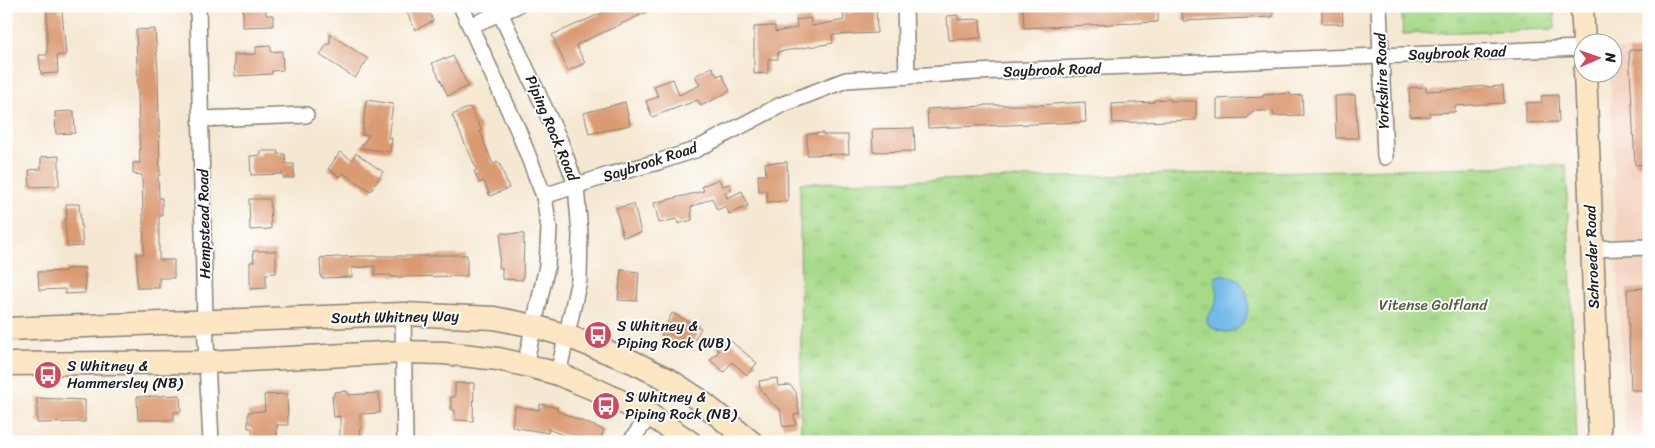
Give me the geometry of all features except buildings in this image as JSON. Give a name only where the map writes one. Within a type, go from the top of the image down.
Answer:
[{"type":"main road","points":[[1582,6],[1583,32]]},
{"type":"main road","name":"Schroeder Road","points":[[1585,82],[1600,442]]},
{"type":"main road","name":"South Whitney Way","points":[[6,329],[403,314],[494,318],[534,326],[567,336],[633,362],[669,380],[698,399],[751,442]]},
{"type":"main road","points":[[6,364],[208,362],[403,352],[444,353],[498,359],[558,374],[599,391],[650,415],[690,442]]},
{"type":"street","name":"Hempstead Road","points":[[198,6],[211,442]]},
{"type":"street","points":[[461,6],[532,162],[544,196],[549,228],[547,266],[525,365]]},
{"type":"street","points":[[470,26],[498,10],[516,6]]},
{"type":"street","points":[[905,6],[907,75]]},
{"type":"street","name":"Yorkshire Road","points":[[1379,6],[1385,157]]},
{"type":"street","name":"Piping Rock Road","points":[[498,10],[560,140],[576,185],[580,234],[579,280],[558,374]]},
{"type":"street","name":"Saybrook Road","points":[[544,196],[695,150],[781,104],[846,80],[907,75],[1572,48]]},
{"type":"street","points":[[201,119],[306,115]]},
{"type":"street","points":[[1591,249],[1649,247]]},
{"type":"street","points":[[403,314],[405,442]]},
{"type":"street","points":[[630,442],[650,415]]},
{"type":"shaded area","points":[[1649,49],[1649,442],[1625,442],[1610,82],[1622,82],[1622,50]]},
{"type":"green space","points":[[1401,6],[1554,6],[1555,29],[1403,34]]},
{"type":"green space","name":"Vitense Golfland","points":[[1566,165],[1577,442],[801,442],[800,183]]},
{"type":"water","points":[[1222,274],[1240,282],[1246,291],[1248,301],[1248,312],[1244,321],[1238,328],[1230,332],[1220,331],[1208,325],[1207,321],[1218,297],[1216,277]]},
{"type":"place","name":"S Whitney & Piping Rock (WB)","points":[[598,335]]},
{"type":"place","name":"S Whitney & Hammersley (NB)","points":[[48,375]]},
{"type":"place","name":"S Whitney & Piping Rock (NB)","points":[[606,406]]}]
